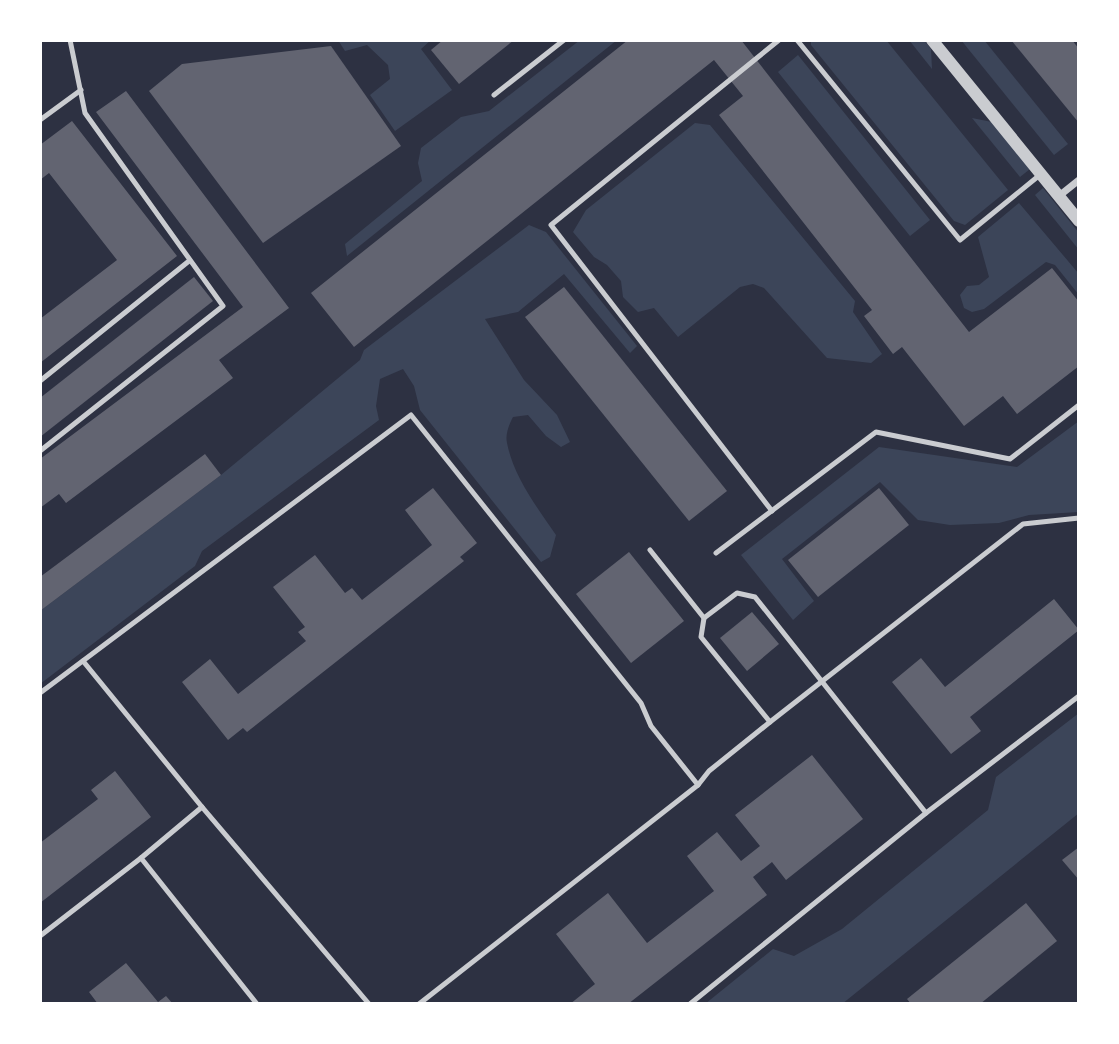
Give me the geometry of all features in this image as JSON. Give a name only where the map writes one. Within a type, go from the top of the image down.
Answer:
[{"type":"street","points":[[932,40],[1079,221]]},
{"type":"street","points":[[1059,196],[1079,180]]},
{"type":"lane","points":[[40,451],[223,306],[85,113],[70,40]]},
{"type":"lane","points":[[494,95],[564,40]]},
{"type":"lane","points":[[772,511],[551,225],[779,40]]},
{"type":"lane","points":[[797,40],[960,240],[1041,174]]},
{"type":"lane","points":[[40,120],[80,90]]},
{"type":"lane","points":[[40,381],[189,261]]},
{"type":"lane","points":[[716,554],[876,432],[1010,458],[1079,405]]},
{"type":"lane","points":[[40,693],[411,415],[641,703],[651,726],[698,785]]},
{"type":"lane","points":[[419,1004],[698,785],[709,771],[821,681],[1023,524],[1079,518]]},
{"type":"lane","points":[[650,550],[704,618]]},
{"type":"lane","points":[[770,722],[701,636],[704,618],[737,593],[755,597],[926,813]]},
{"type":"lane","points":[[83,661],[202,807],[369,1004]]},
{"type":"lane","points":[[690,1004],[926,813],[1079,696]]},
{"type":"lane","points":[[40,936],[202,807]]},
{"type":"lane","points":[[141,858],[257,1004]]},
{"type":"shaded area","points":[[338,40],[431,40],[421,49],[452,90],[395,131],[370,95],[390,79],[388,65],[367,45],[345,51]]},
{"type":"shaded area","points":[[580,40],[617,40],[347,256],[345,244],[422,181],[418,163],[421,148],[461,117],[489,111]]},
{"type":"shaded area","points":[[811,40],[886,40],[1008,190],[965,225],[954,221],[811,45]]},
{"type":"shaded area","points":[[909,40],[924,40],[931,49],[932,69]]},
{"type":"shaded area","points":[[961,40],[984,40],[1068,144],[1054,155]]},
{"type":"shaded area","points":[[798,55],[930,220],[910,236],[778,72]]},
{"type":"shaded area","points":[[972,118],[992,122],[1030,169],[1020,177]]},
{"type":"shaded area","points":[[695,123],[710,125],[855,301],[853,312],[882,354],[871,363],[827,358],[764,288],[753,284],[740,287],[678,337],[654,308],[638,312],[623,297],[621,281],[607,265],[594,257],[573,232],[586,210]]},
{"type":"shaded area","points":[[1043,188],[1079,233],[1079,250],[1035,195]]},
{"type":"shaded area","points":[[1019,203],[1079,274],[1079,295],[1055,265],[1046,262],[984,309],[972,312],[964,308],[960,295],[967,286],[979,285],[989,277],[978,237]]},
{"type":"shaded area","points":[[529,225],[546,232],[637,346],[630,353],[564,274],[518,312],[485,319],[524,380],[557,415],[570,442],[561,447],[546,436],[528,415],[513,417],[507,433],[507,443],[515,468],[556,535],[550,557],[541,562],[420,410],[414,386],[403,369],[380,379],[376,406],[379,420],[202,551],[195,566],[40,684],[40,611],[221,475],[360,360],[364,350]]},
{"type":"shaded area","points":[[1079,421],[1079,512],[1029,515],[999,523],[950,525],[918,520],[880,482],[782,559],[814,601],[793,620],[741,555],[879,447],[1017,467]]},
{"type":"shaded area","points":[[1079,713],[1079,813],[842,1004],[705,1004],[773,949],[794,956],[842,929],[988,810],[996,777]]},
{"type":"building","points":[[443,40],[514,40],[459,84],[431,50]]},
{"type":"building","points":[[628,40],[741,40],[969,332],[1052,268],[1079,302],[1079,366],[1017,414],[1003,396],[964,426],[902,347],[893,354],[864,316],[872,310],[719,115],[743,96],[714,60],[354,347],[311,293]]},
{"type":"building","points":[[1011,40],[1072,40],[1079,49],[1079,123]]},
{"type":"building","points":[[331,46],[401,146],[263,243],[149,91],[182,64]]},
{"type":"building","points":[[126,91],[289,308],[219,360],[233,378],[66,503],[59,494],[40,508],[40,459],[243,307],[96,112]]},
{"type":"building","points":[[72,121],[177,256],[40,363],[40,319],[117,260],[49,173],[40,180],[40,145]]},
{"type":"building","points":[[194,277],[213,301],[40,437],[40,398]]},
{"type":"building","points":[[564,287],[727,491],[689,521],[525,317]]},
{"type":"building","points":[[205,454],[221,475],[40,611],[40,577]]},
{"type":"building","points":[[433,488],[477,543],[460,557],[464,561],[247,732],[243,728],[228,740],[182,682],[210,659],[238,694],[306,641],[298,632],[305,627],[273,587],[315,555],[345,593],[352,588],[362,600],[432,545],[405,510]]},
{"type":"building","points":[[879,488],[909,525],[818,597],[788,560]]},
{"type":"building","points":[[629,552],[684,621],[631,663],[576,594]]},
{"type":"building","points":[[1054,599],[1079,630],[970,717],[981,731],[951,754],[892,682],[921,658],[945,687]]},
{"type":"building","points":[[752,612],[779,644],[747,671],[720,638]]},
{"type":"building","points":[[812,755],[863,819],[786,880],[772,862],[753,877],[767,895],[628,1004],[570,1004],[595,984],[556,934],[608,893],[647,943],[714,891],[687,856],[717,832],[741,861],[760,846],[735,815]]},
{"type":"building","points":[[115,771],[151,817],[40,903],[40,843],[98,799],[91,790]]},
{"type":"building","points":[[1079,847],[1079,880],[1062,860]]},
{"type":"building","points":[[1026,903],[1057,941],[980,1004],[911,1004],[907,999]]},
{"type":"building","points":[[126,963],[158,1002],[166,996],[173,1004],[98,1004],[89,992]]}]
